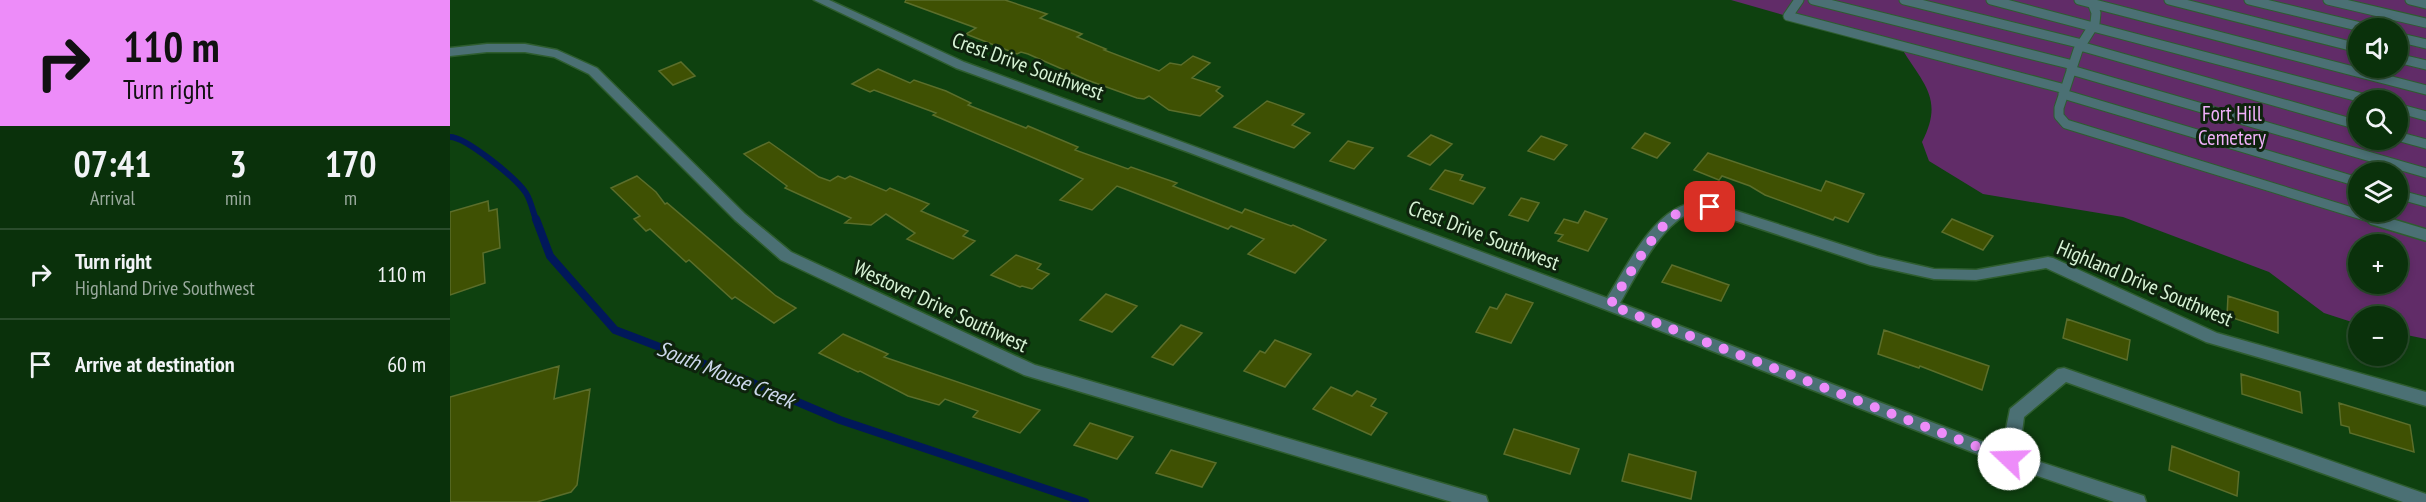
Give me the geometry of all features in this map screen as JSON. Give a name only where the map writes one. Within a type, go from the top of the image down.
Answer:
[{"type":"street","name":"Crest Drive Southwest","points":[[820,0],[960,65],[1193,148],[1610,305],[2009,459],[2137,502]]},
{"type":"street","name":"Westover Drive Southwest","points":[[450,52],[488,48],[525,48],[557,54],[592,71],[740,217],[786,256],[1030,370],[1479,502]]},
{"type":"street","name":"Highland Drive Southwest","points":[[1610,305],[1662,228],[1678,213],[1692,207],[1710,207],[1875,261],[1934,274],[1976,275],[2048,262],[2212,338],[2426,399]]},
{"type":"street","points":[[2009,459],[2016,414],[2064,374],[2425,502]]},
{"type":"lane","points":[[1799,0],[1788,16],[2064,92],[2348,179]]},
{"type":"lane","points":[[1813,0],[2072,68],[2426,173]]},
{"type":"lane","points":[[1904,0],[2081,45],[2348,122]]},
{"type":"lane","points":[[1991,0],[2348,94]]},
{"type":"lane","points":[[2079,0],[2426,90]]},
{"type":"lane","points":[[2169,0],[2348,45]]},
{"type":"lane","points":[[2249,0],[2348,24]]},
{"type":"lane","points":[[2328,0],[2426,23]]},
{"type":"lane","points":[[2410,0],[2426,4]]},
{"type":"lane","points":[[2092,2],[2096,13],[2094,26],[2081,45],[2059,108],[2059,116],[2066,124],[2426,235]]},
{"type":"lane","points":[[2408,40],[2426,44]]},
{"type":"lane","points":[[2408,61],[2426,65]]},
{"type":"lane","points":[[2408,111],[2426,116]]},
{"type":"lane","points":[[2408,139],[2426,144]]},
{"type":"lane","points":[[2408,197],[2426,202]]},
{"type":"green space","name":"Fort Hill Cemetery","points":[[1731,0],[2426,0],[2426,339],[2408,335],[2408,306],[2348,306],[2348,321],[2324,313],[2269,272],[2123,217],[1983,194],[1929,161],[1922,142],[1931,114],[1931,103],[1924,83],[1902,49]]},
{"type":"building","points":[[906,0],[1005,0],[1047,14],[1040,18],[1082,34],[1077,37],[1106,49],[1104,50],[1159,71],[1170,63],[1181,65],[1193,56],[1210,63],[1192,78],[1220,87],[1216,91],[1223,96],[1200,116],[1169,110],[1149,96],[1144,99],[1137,98],[1087,80],[1028,54],[1021,52],[1017,54],[966,34],[976,28],[905,2]]},
{"type":"building","points":[[681,62],[695,76],[673,85],[659,71]]},
{"type":"building","points":[[878,69],[910,83],[914,80],[946,91],[971,103],[968,105],[1078,147],[1075,150],[1177,183],[1173,186],[1242,213],[1245,209],[1293,225],[1326,240],[1295,273],[1248,254],[1264,239],[1231,226],[1228,229],[1117,186],[1092,210],[1060,200],[1083,179],[933,115],[936,113],[852,84]]},
{"type":"building","points":[[1267,101],[1304,114],[1292,125],[1310,133],[1294,148],[1234,127]]},
{"type":"building","points":[[1645,133],[1670,143],[1657,158],[1632,148]]},
{"type":"building","points":[[1431,135],[1452,144],[1430,165],[1408,156]]},
{"type":"building","points":[[1541,136],[1567,145],[1554,160],[1528,151]]},
{"type":"building","points":[[1348,141],[1373,148],[1354,169],[1330,161]]},
{"type":"building","points":[[769,142],[819,177],[830,181],[838,176],[845,179],[850,176],[886,191],[890,188],[929,204],[921,211],[968,231],[963,236],[975,241],[953,259],[907,239],[915,233],[886,214],[871,225],[845,223],[851,218],[785,188],[787,186],[744,154]]},
{"type":"building","points":[[1708,153],[1821,191],[1826,181],[1864,194],[1848,222],[1835,217],[1833,220],[1765,195],[1750,186],[1722,176],[1719,180],[1694,170]]},
{"type":"building","points":[[1445,170],[1463,175],[1460,180],[1485,188],[1473,204],[1430,189]]},
{"type":"building","points":[[637,176],[656,192],[665,204],[667,203],[776,296],[796,308],[774,323],[735,297],[732,299],[650,229],[646,231],[634,219],[640,216],[611,188]]},
{"type":"building","points":[[1521,198],[1539,203],[1528,221],[1509,215]]},
{"type":"building","points":[[488,201],[489,211],[497,209],[500,248],[483,253],[485,283],[450,295],[450,212]]},
{"type":"building","points":[[1585,211],[1607,219],[1588,251],[1558,241],[1563,235],[1555,233],[1564,219],[1578,223]]},
{"type":"building","points":[[1952,219],[1993,236],[1983,250],[1942,232]]},
{"type":"building","points":[[1016,255],[1041,264],[1037,269],[1049,274],[1032,289],[1020,287],[991,275]]},
{"type":"building","points":[[1672,265],[1729,285],[1721,301],[1662,282]]},
{"type":"building","points":[[1106,294],[1137,306],[1112,332],[1080,320]]},
{"type":"building","points":[[1506,294],[1533,303],[1511,343],[1476,332],[1490,307],[1497,309]]},
{"type":"building","points":[[2228,296],[2278,312],[2278,333],[2227,316]]},
{"type":"building","points":[[2067,319],[2130,340],[2127,360],[2063,338]]},
{"type":"building","points":[[1181,325],[1202,333],[1173,365],[1152,357]]},
{"type":"building","points":[[1884,330],[1989,366],[1982,390],[1920,366],[1919,368],[1878,354]]},
{"type":"building","points":[[843,334],[888,354],[884,357],[1040,410],[1020,433],[973,417],[978,411],[945,399],[939,405],[908,396],[819,353]]},
{"type":"building","points":[[1275,340],[1311,354],[1285,387],[1244,371],[1260,351],[1265,353]]},
{"type":"building","points":[[559,366],[554,399],[590,389],[577,485],[571,492],[537,502],[450,502],[450,397]]},
{"type":"building","points":[[2241,374],[2300,392],[2302,413],[2242,394]]},
{"type":"building","points":[[1331,387],[1352,396],[1357,391],[1376,399],[1371,406],[1387,413],[1371,435],[1313,409]]},
{"type":"building","points":[[2339,403],[2410,425],[2414,452],[2350,433],[2349,427],[2341,425]]},
{"type":"building","points":[[1090,423],[1133,437],[1117,459],[1074,445]]},
{"type":"building","points":[[1514,429],[1579,449],[1570,474],[1504,454]]},
{"type":"building","points":[[2172,446],[2239,472],[2237,496],[2169,470]]},
{"type":"building","points":[[1171,450],[1216,463],[1202,487],[1156,473]]},
{"type":"building","points":[[1629,454],[1696,472],[1691,499],[1622,481]]},
{"type":"waterway","name":"South Mouse Creek","points":[[450,137],[479,151],[513,178],[526,193],[536,220]]},
{"type":"waterway","name":"South Mouse Creek","points":[[536,219],[550,256],[615,330],[741,378],[840,420],[1085,502]]},
{"type":"route","points":[[1710,207],[1692,207],[1678,213],[1662,228],[1610,305],[2009,459]]}]
